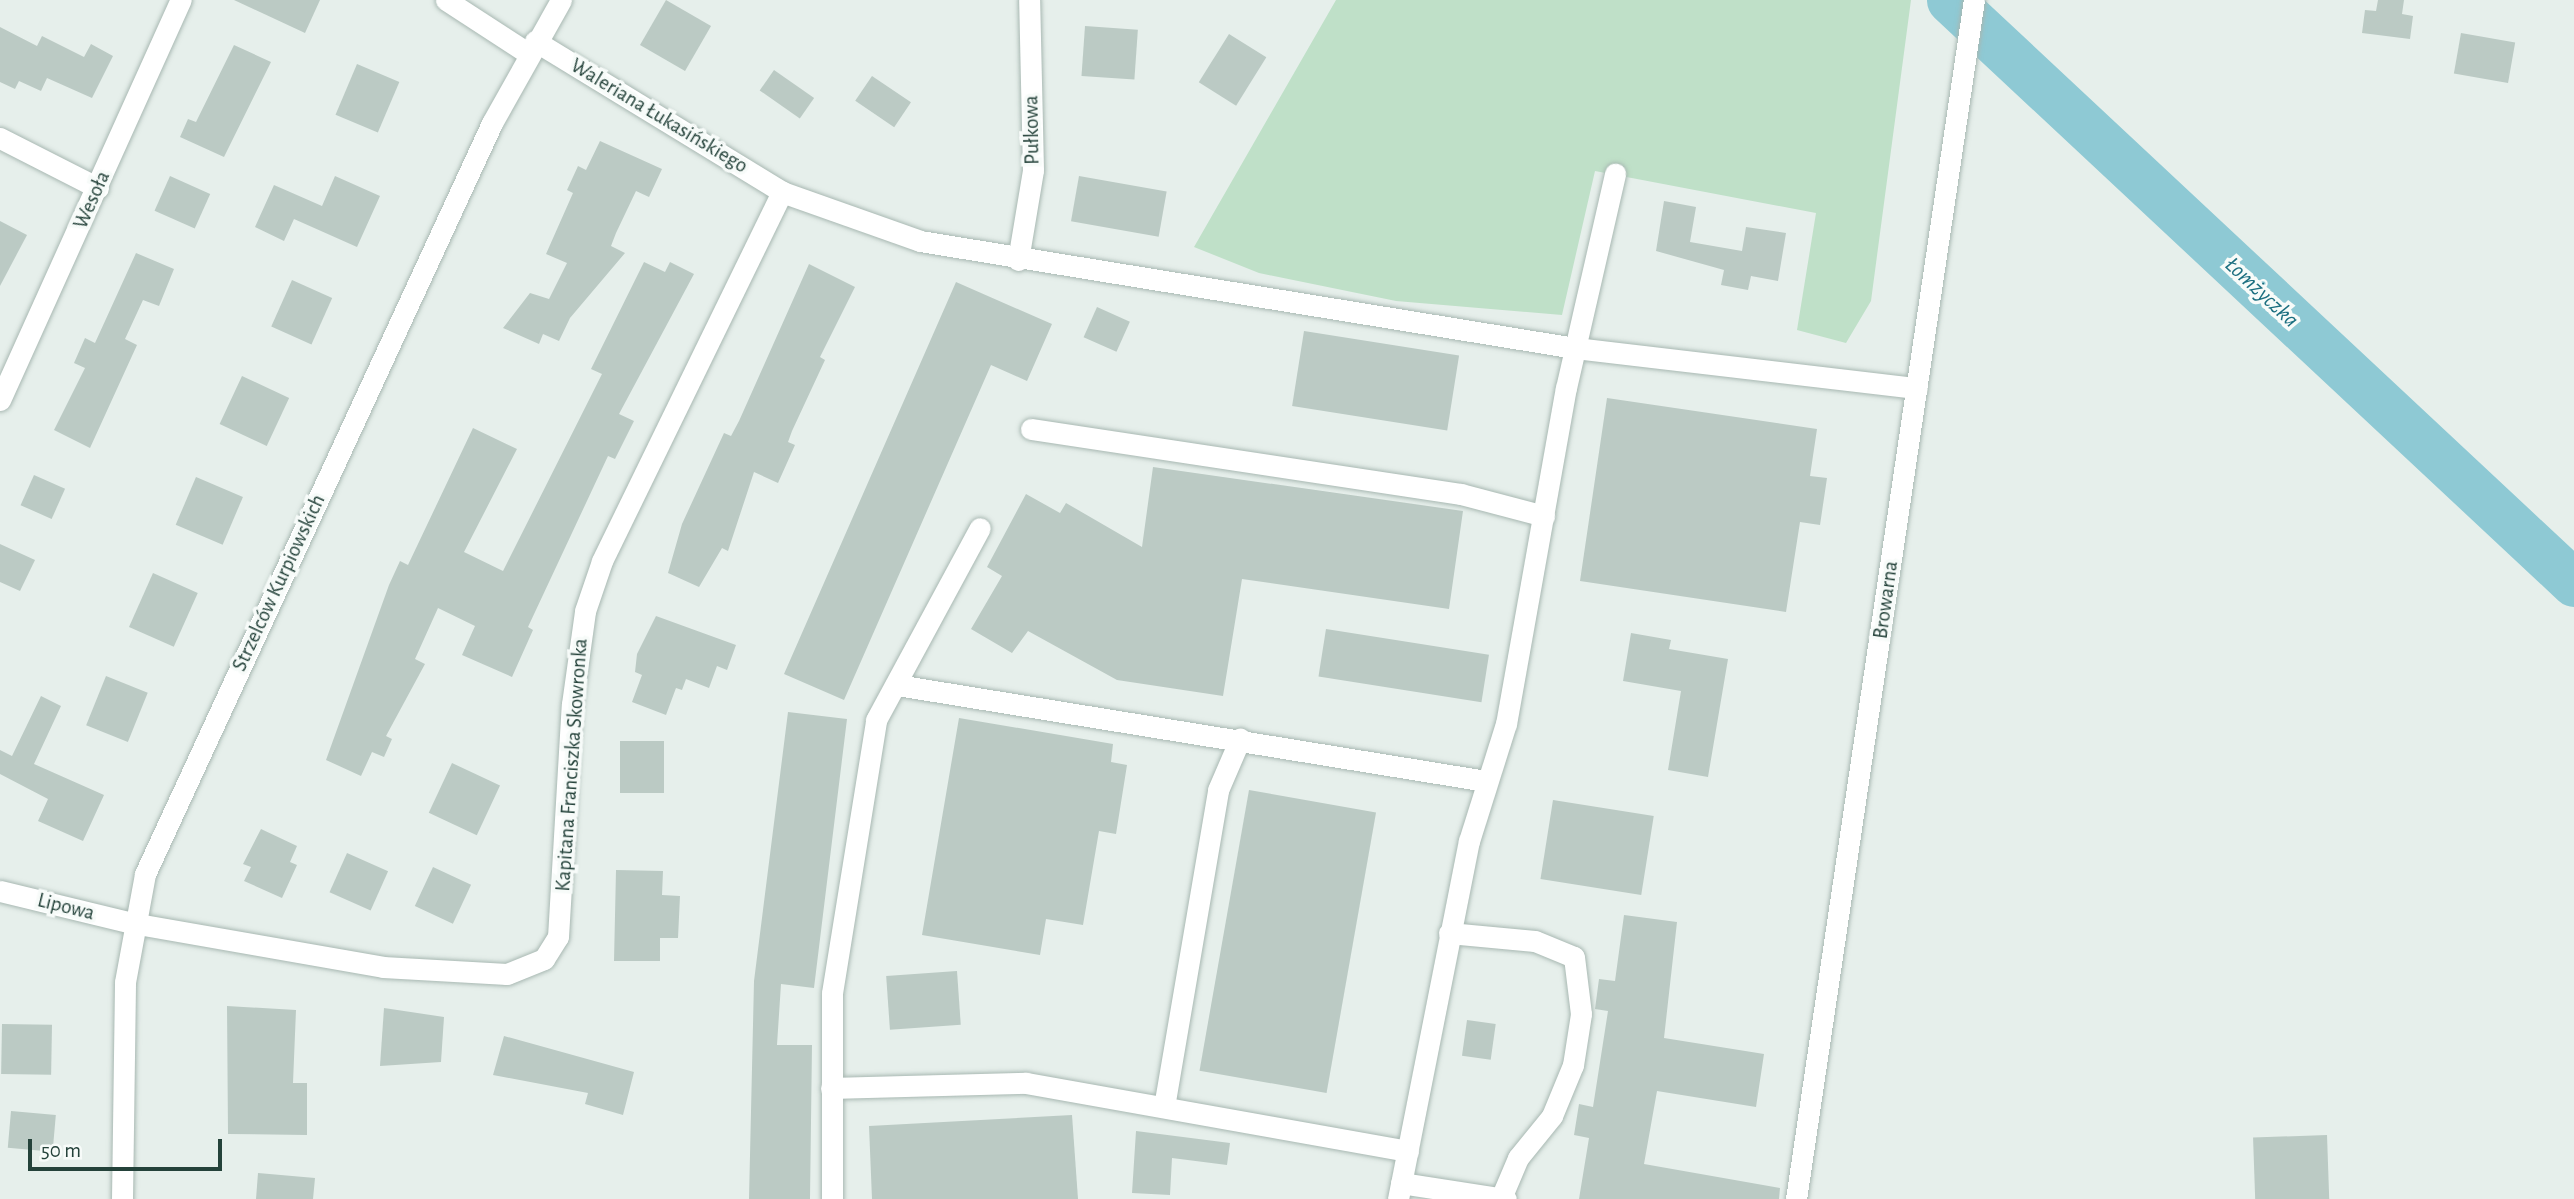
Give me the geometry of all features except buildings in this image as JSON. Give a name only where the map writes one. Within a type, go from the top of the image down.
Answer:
[{"type":"street","name":"Wesoła","points":[[0,400],[181,0]]},
{"type":"street","name":"Waleriana Łukasińskiego","points":[[446,0],[782,192],[920,242],[1018,260],[1575,348],[1917,388]]},
{"type":"street","name":"Strzelców Kurpiowskich","points":[[122,1199],[132,923],[150,862],[532,47],[561,0]]},
{"type":"street","name":"Pułkowa","points":[[1018,260],[1033,170],[1029,0]]},
{"type":"street","name":"Browarna","points":[[1796,1199],[1974,0]]},
{"type":"street","points":[[0,138],[98,188]]},
{"type":"street","points":[[1449,933],[1535,941],[1574,957],[1581,1014],[1573,1065],[1552,1116],[1518,1158],[1504,1199],[1399,1191],[1449,933],[1486,781],[1506,724],[1575,348],[1615,174]]},
{"type":"street","name":"Kapitana Franciszka Skowronka","points":[[132,923],[383,967],[507,974],[550,953],[561,909],[572,704],[584,611],[602,561],[782,192]]},
{"type":"street","points":[[1031,429],[1461,494],[1544,516]]},
{"type":"street","points":[[832,1199],[832,993],[874,733],[980,528]]},
{"type":"street","points":[[897,685],[1486,781]]},
{"type":"street","points":[[1164,1107],[1218,790],[1240,739]]},
{"type":"street","name":"Lipowa","points":[[0,891],[132,923]]},
{"type":"street","points":[[831,1088],[1026,1083],[1408,1151]]},
{"type":"green space","points":[[1336,0],[1911,0],[1871,301],[1846,343],[1797,330],[1816,213],[1595,171],[1562,315],[1396,301],[1259,273],[1194,247]]},
{"type":"waterway","name":"Łomżyczka","points":[[1950,0],[2574,583]]}]
